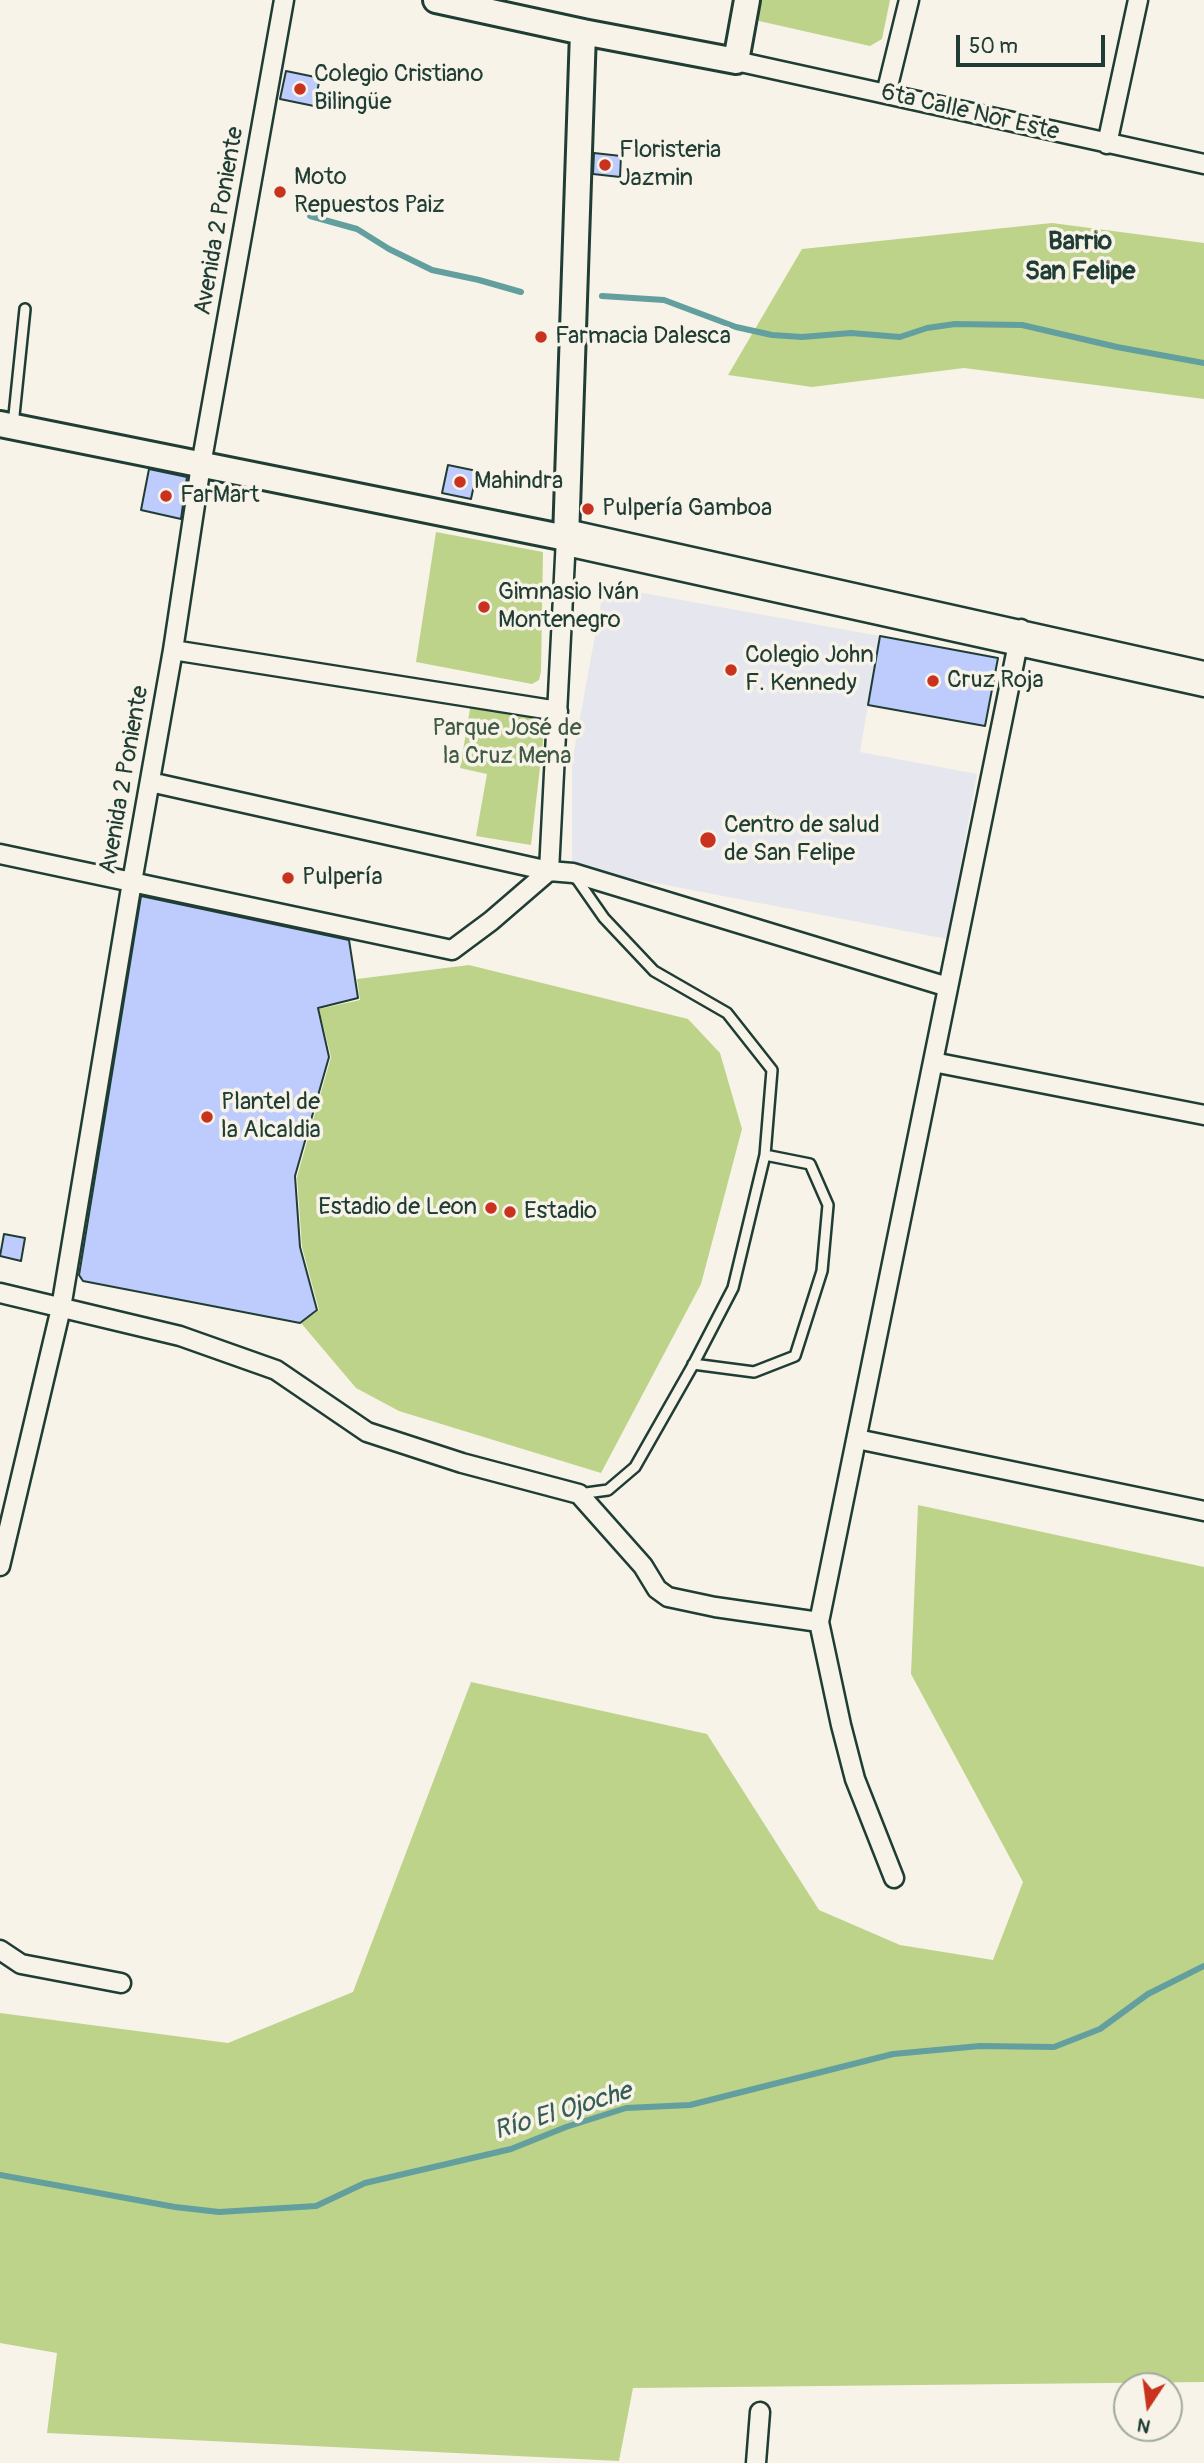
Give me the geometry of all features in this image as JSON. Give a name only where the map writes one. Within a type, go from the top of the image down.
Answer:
[{"type":"street","name":"Avenida 2 Poniente","points":[[0,1566],[61,1308],[173,650],[201,465],[284,0]]},
{"type":"street","points":[[436,0],[736,61],[747,0]]},
{"type":"street","points":[[886,94],[909,0]]},
{"type":"street","points":[[1107,144],[1138,0]]},
{"type":"street","points":[[0,854],[453,950],[549,871],[566,538],[583,32]]},
{"type":"street","name":"6ta Calle Nor Este","points":[[736,61],[1204,164]]},
{"type":"street","points":[[6,426],[566,538],[1020,637],[1204,671]]},
{"type":"street","points":[[1020,637],[1204,687]]},
{"type":"street","points":[[894,1878],[855,1779],[819,1622],[1020,637]]},
{"type":"street","points":[[173,650],[558,711]]},
{"type":"street","points":[[150,782],[549,871],[573,873],[948,987]]},
{"type":"street","points":[[933,1062],[1204,1115]]},
{"type":"street","points":[[0,1293],[180,1336],[276,1370],[367,1432],[462,1463],[579,1494],[643,1566],[657,1589],[668,1597],[715,1607],[819,1622]]},
{"type":"street","points":[[857,1439],[1204,1511]]},
{"type":"street","points":[[0,1950],[21,1964],[121,1983]]},
{"type":"street","points":[[756,2463],[760,2412]]},
{"type":"lane","points":[[6,426],[25,309]]},
{"type":"lane","points":[[573,873],[604,918],[654,971],[727,1013],[772,1070],[765,1155],[733,1288],[635,1467],[608,1490],[579,1494]]},
{"type":"lane","points":[[693,1364],[754,1372],[795,1356],[822,1271],[828,1205],[810,1164],[765,1155]]},
{"type":"shaded area","points":[[604,586],[880,636],[860,752],[977,774],[947,939],[572,867],[572,762]]},
{"type":"green space","points":[[756,0],[890,0],[882,39],[870,46],[759,21],[754,10]]},
{"type":"green space","points":[[1052,223],[1204,243],[1204,399],[964,368],[812,387],[728,375],[802,249]]},
{"type":"green space","name":"Gimnasio Iván Montenegro","points":[[436,532],[543,552],[539,680],[532,684],[416,662]]},
{"type":"green space","name":"Parque José de la Cruz Mena","points":[[471,703],[527,711],[545,724],[531,845],[476,836],[487,774],[460,768]]},
{"type":"green space","name":"Estadio de Leon","points":[[469,965],[688,1019],[720,1053],[742,1129],[701,1284],[601,1473],[399,1411],[356,1388],[301,1323],[319,1310],[302,1247],[297,1177],[331,1057],[319,1009],[360,1000],[357,979]]},
{"type":"green space","points":[[918,1505],[1204,1567],[1204,2382],[1183,2382],[1183,2372],[1113,2372],[1113,2383],[633,2388],[619,2461],[47,2433],[57,2353],[0,2343],[0,2013],[228,2043],[353,1992],[471,1682],[707,1734],[819,1910],[900,1945],[993,1960],[1023,1882],[911,1674]]},
{"type":"building","name":"Colegio Cristiano Bilingüe","points":[[286,71],[320,78],[314,106],[280,99]]},
{"type":"building","name":"Floristeria Jazmin","points":[[594,153],[621,156],[620,177],[593,174]]},
{"type":"building","name":"Mahindra","points":[[448,465],[477,471],[471,499],[442,493]]},
{"type":"building","name":"FarMart","points":[[149,469],[187,477],[181,519],[141,510]]},
{"type":"building","name":"Cruz Roja","points":[[880,636],[998,658],[985,726],[868,705]]},
{"type":"building","name":"Plantel de la Alcaldia","points":[[141,896],[349,940],[358,998],[318,1008],[329,1057],[295,1176],[300,1247],[317,1310],[300,1323],[83,1281],[79,1275]]},
{"type":"building","points":[[4,1234],[25,1238],[21,1261],[0,1256]]},
{"type":"waterway","points":[[310,216],[357,229],[389,249],[432,270],[521,292]]},
{"type":"waterway","points":[[602,296],[664,300],[736,327],[772,335],[802,337],[851,333],[900,337],[927,328],[955,324],[1022,325],[1117,347],[1204,363]]},
{"type":"waterway","name":"Río El Ojoche","points":[[0,2175],[175,2207],[219,2212],[316,2206],[365,2183],[511,2149],[566,2127],[626,2108],[690,2105],[893,2054],[980,2046],[1054,2047],[1100,2029],[1148,1994],[1204,1966]]},
{"type":"place","name":"Colegio Cristiano Bilingüe","points":[[300,89]]},
{"type":"place","name":"Floristeria Jazmin","points":[[605,165]]},
{"type":"place","name":"Moto Repuestos Paiz","points":[[280,192]]},
{"type":"place","name":"Farmacia Dalesca","points":[[541,337]]},
{"type":"place","name":"Mahindra","points":[[460,482]]},
{"type":"place","name":"FarMart","points":[[166,496]]},
{"type":"place","name":"Pulpería Gamboa","points":[[588,509]]},
{"type":"place","name":"Gimnasio Iván Montenegro","points":[[484,607]]},
{"type":"place","name":"Colegio John F. Kennedy","points":[[731,670]]},
{"type":"place","name":"Cruz Roja","points":[[933,681]]},
{"type":"place","name":"Centro de salud de San Felipe","points":[[708,840]]},
{"type":"place","name":"Pulpería","points":[[288,878]]},
{"type":"place","name":"Plantel de la Alcaldia","points":[[207,1117]]},
{"type":"place","name":"Estadio de Leon","points":[[491,1208]]},
{"type":"place","name":"Estadio","points":[[510,1212]]},
{"type":"district","name":"Barrio San Felipe","points":[[1080,257]]}]
